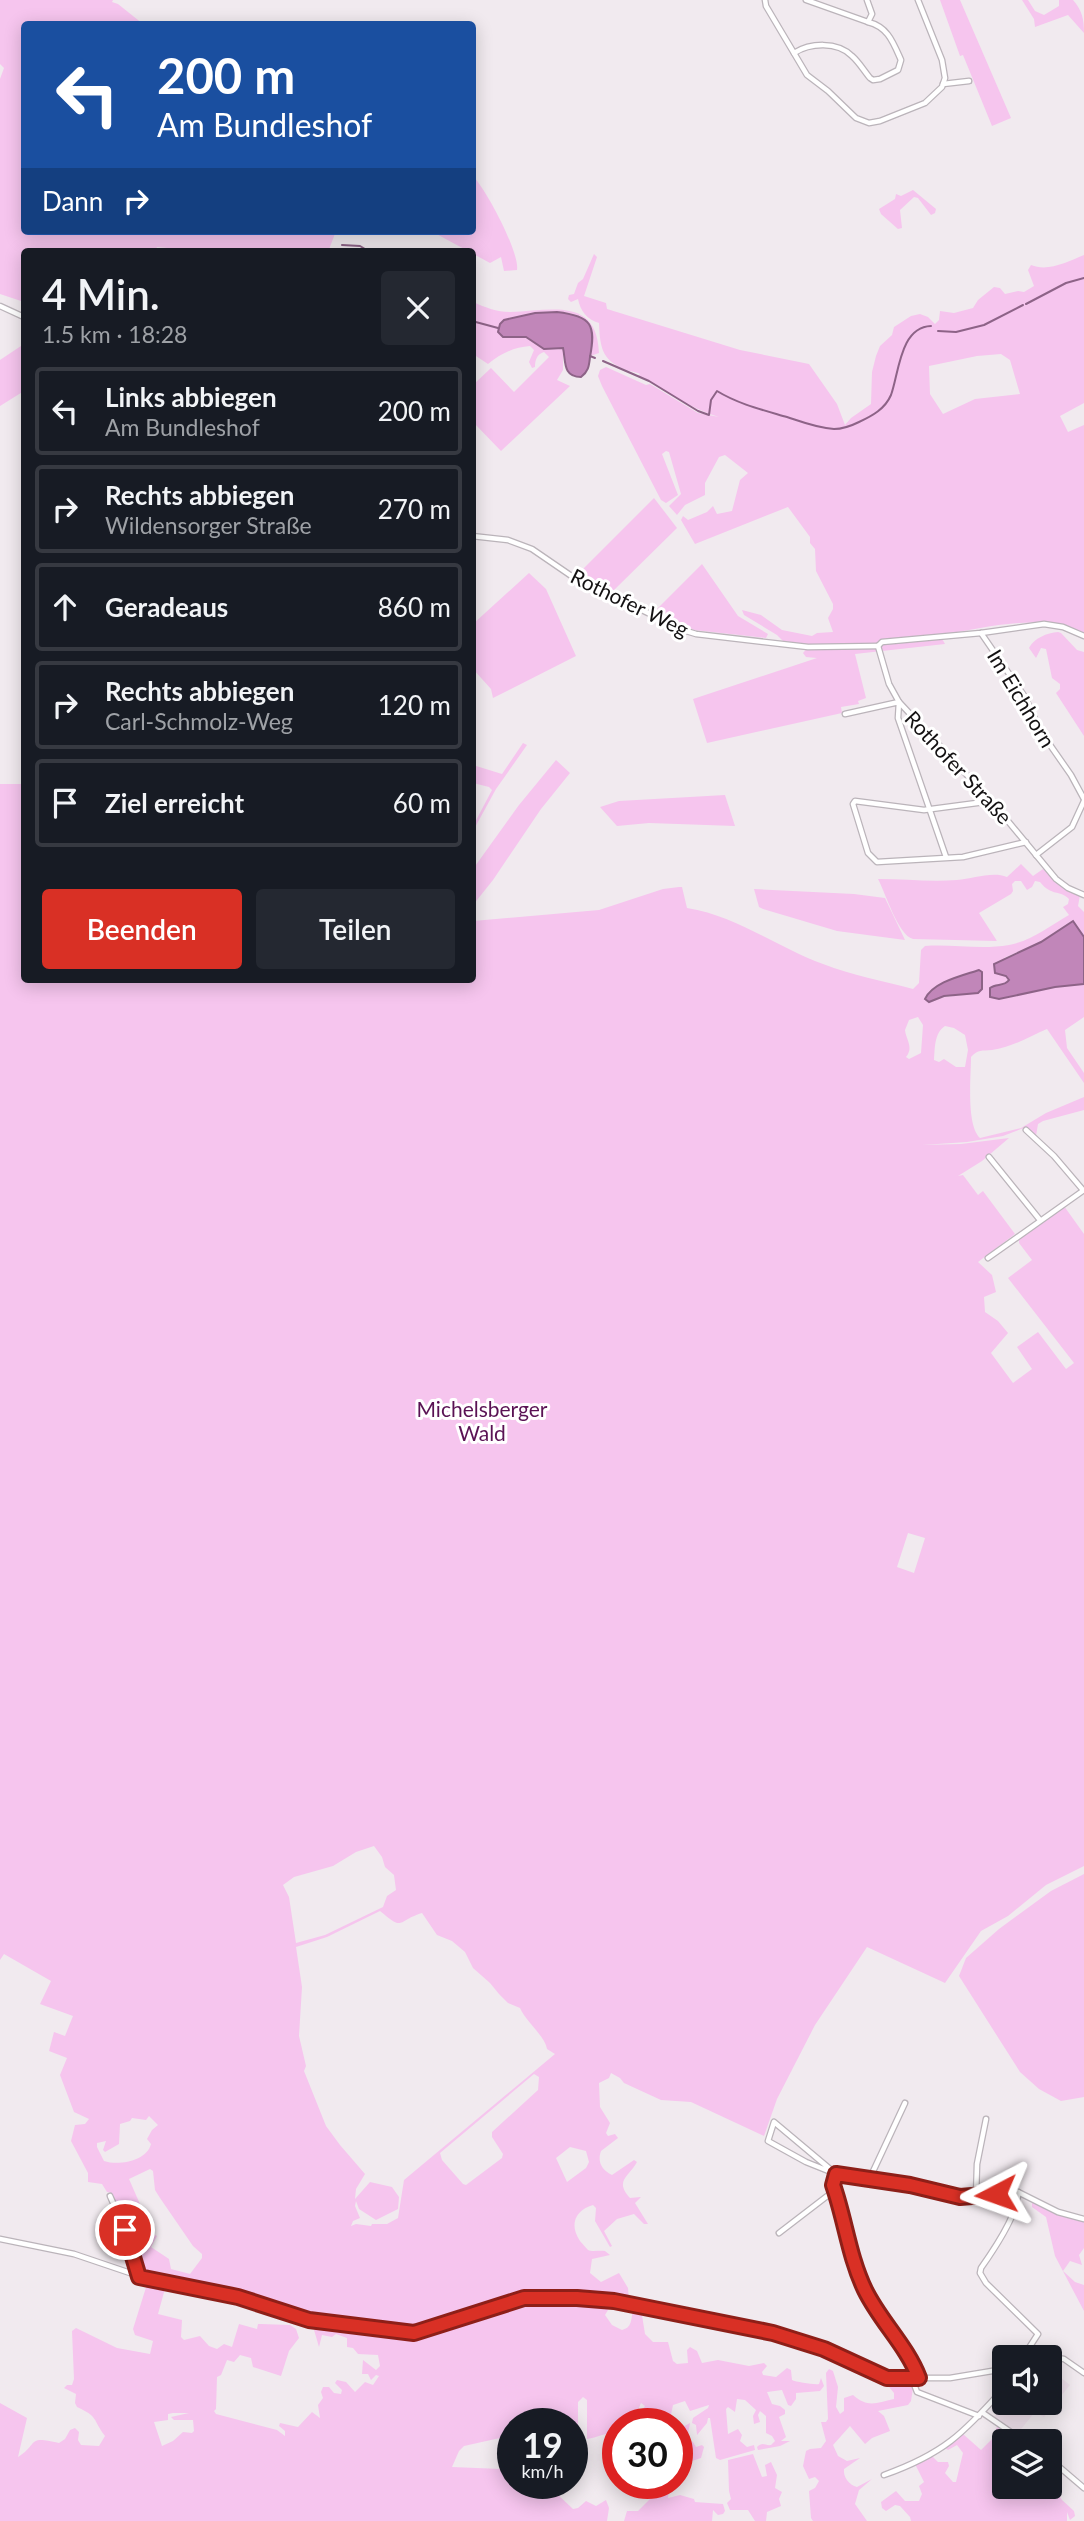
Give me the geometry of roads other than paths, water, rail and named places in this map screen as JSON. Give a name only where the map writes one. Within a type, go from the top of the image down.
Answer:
[{"type":"street","points":[[765,0],[807,75],[866,123],[880,121],[925,103],[937,94],[943,84],[945,78],[942,60],[930,23],[918,0]]},
{"type":"street","points":[[794,53],[814,45],[844,50],[852,55],[873,80],[898,70],[901,60],[888,33],[876,24],[823,3],[806,0]]},
{"type":"street","points":[[867,0],[872,14],[868,22]]},
{"type":"street","points":[[943,84],[969,81]]},
{"type":"street","points":[[0,306],[21,316]]},
{"type":"street","name":"Rothofer Weg","points":[[476,536],[526,546],[570,575],[604,593],[696,634],[808,647],[878,646],[882,642],[1044,624],[1084,636]]},
{"type":"street","name":"Im Eichhorn","points":[[981,633],[1026,698],[1041,732],[1071,775],[1084,800],[1072,827],[1036,855]]},
{"type":"street","name":"Rothofer Straße","points":[[878,646],[889,684],[899,702],[992,801],[1056,879],[1084,895]]},
{"type":"street","points":[[845,714],[899,702],[898,718],[946,858]]},
{"type":"street","points":[[992,801],[928,810],[855,802],[854,809],[863,839],[874,861],[980,854],[1026,842]]},
{"type":"street","points":[[988,1258],[1084,1190],[1026,1130]]},
{"type":"street","points":[[989,1157],[1040,1220]]},
{"type":"street","points":[[869,2180],[905,2103]]},
{"type":"street","points":[[976,2197],[977,2164],[986,2119]]},
{"type":"street","points":[[836,2174],[774,2122],[768,2141],[806,2162],[836,2174],[910,2185],[960,2197],[1018,2193],[1058,2212],[1084,2219]]},
{"type":"street","points":[[836,2174],[833,2181],[835,2190],[848,2231],[850,2249],[864,2288],[919,2378]]},
{"type":"street","points":[[779,2233],[835,2190]]},
{"type":"street","points":[[1018,2193],[1018,2200],[1006,2227],[980,2273],[986,2283],[1038,2334],[1031,2345]]},
{"type":"street","points":[[110,2196],[125,2230],[139,2277]]},
{"type":"street","points":[[0,2239],[74,2254],[139,2277],[238,2297],[309,2320],[414,2333],[524,2298],[609,2301],[773,2333],[824,2349],[887,2378],[965,2376],[992,2371]]},
{"type":"street","points":[[1062,2359],[1084,2373]]},
{"type":"street","points":[[912,2378],[917,2392],[981,2415],[1004,2429]]},
{"type":"street","points":[[884,2475],[933,2455],[959,2437],[992,2402]]},
{"type":"street","points":[[1062,2469],[1084,2488]]},
{"type":"waterway","points":[[342,245],[363,248]]},
{"type":"waterway","points":[[1026,304],[1066,283],[1084,278]]},
{"type":"waterway","points":[[938,331],[956,332],[984,325],[1023,305]]},
{"type":"waterway","points":[[476,322],[498,328]]},
{"type":"waterway","points":[[603,361],[649,381],[709,415],[711,400],[717,391],[733,400],[760,409],[816,426],[837,429],[850,426],[878,412],[891,395],[907,342],[921,328],[931,326]]},
{"type":"waterway","points":[[590,356],[595,358]]},
{"type":"park label","name":"Michelsberger Wald","points":[[482,1420]]}]
